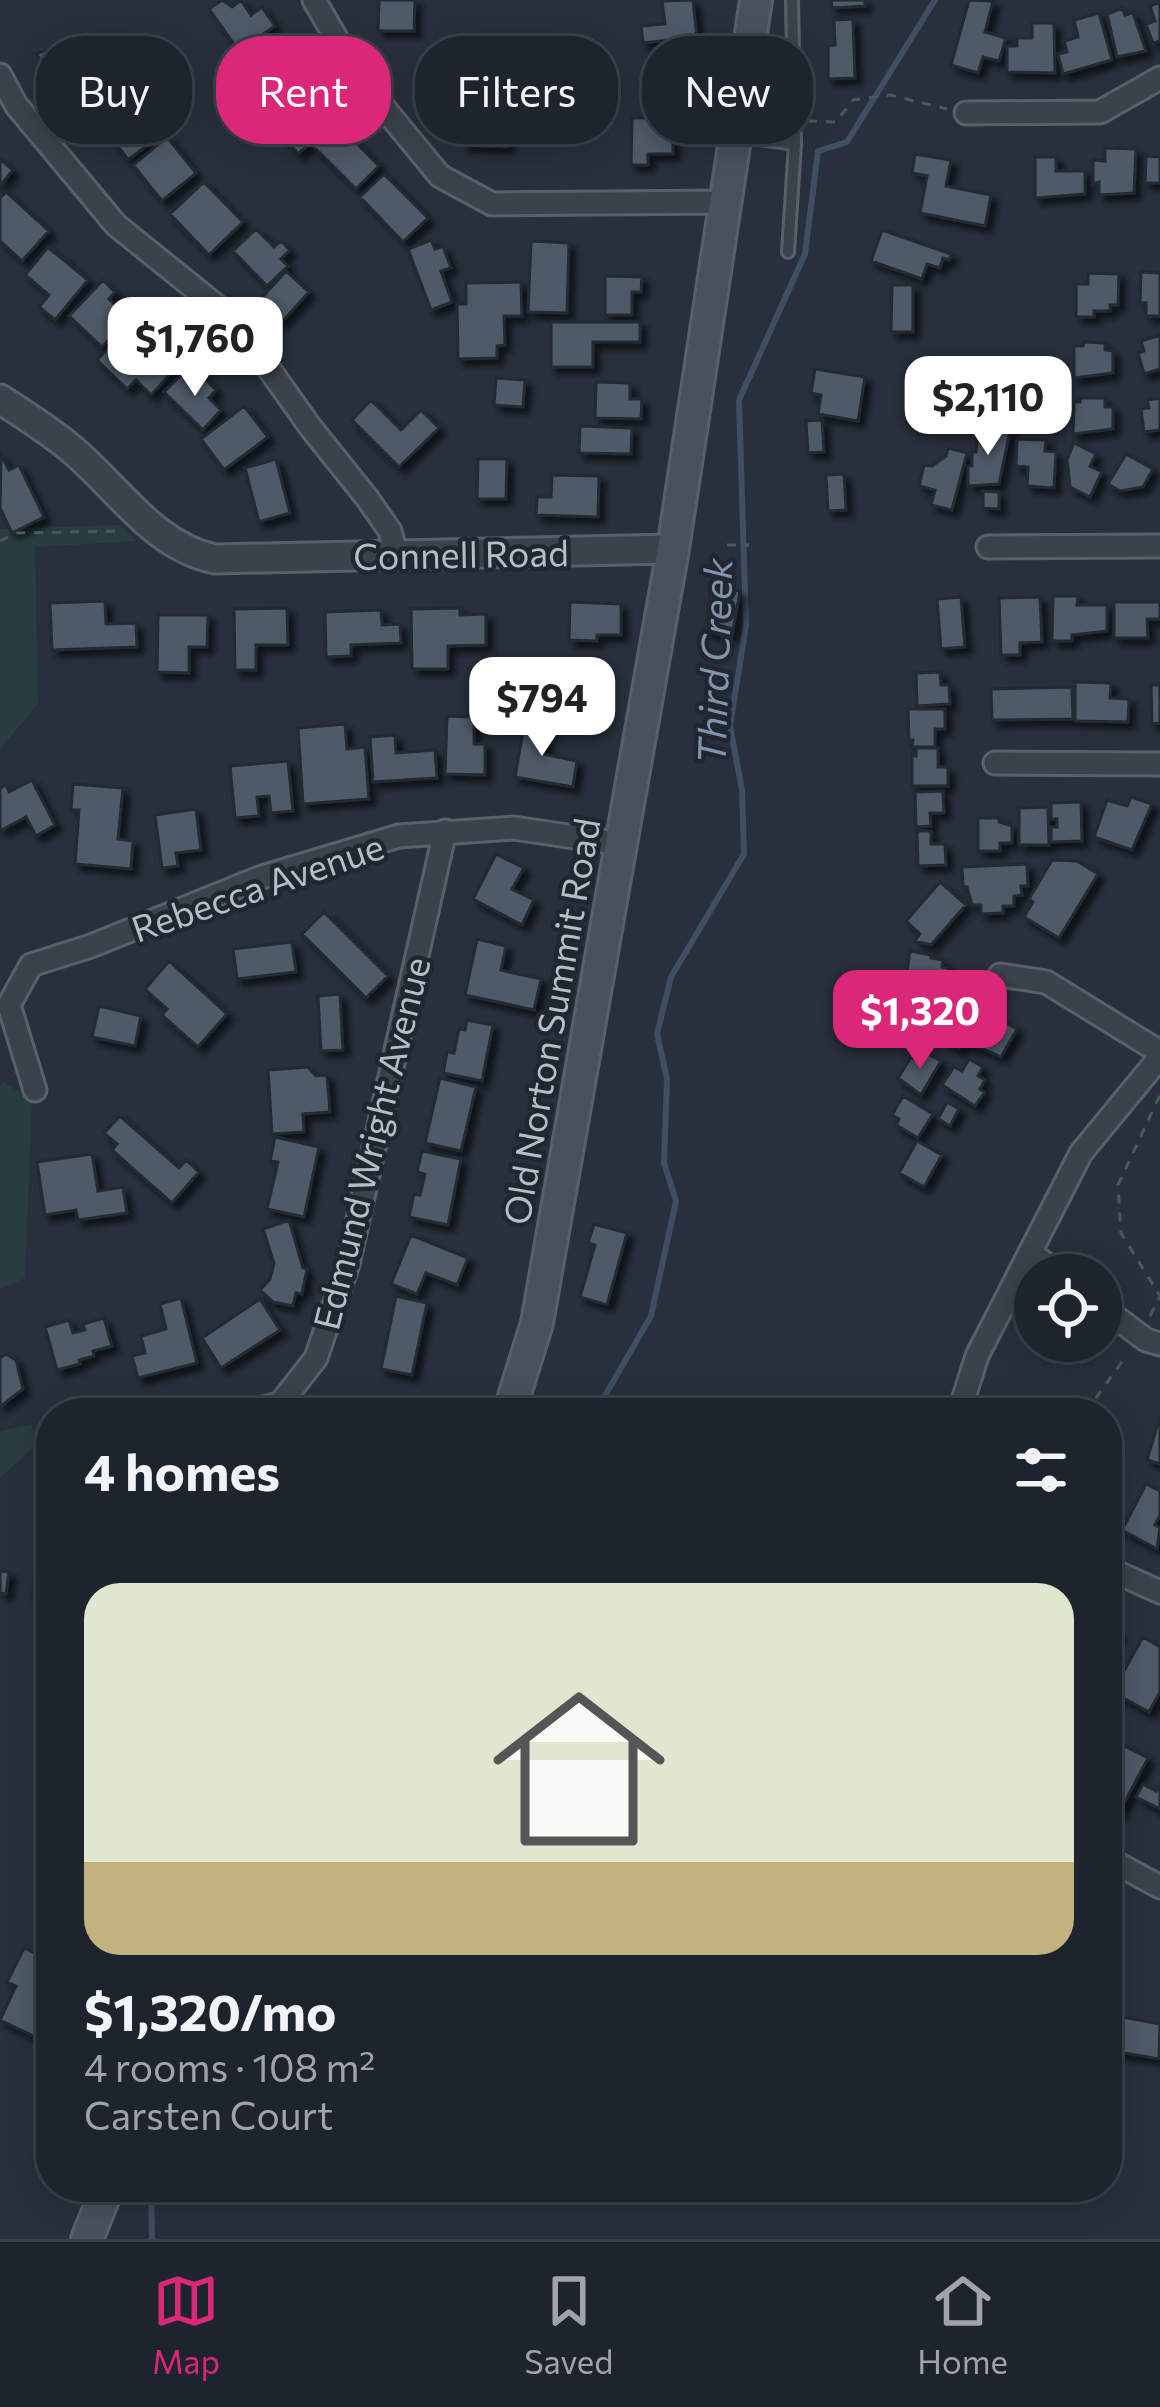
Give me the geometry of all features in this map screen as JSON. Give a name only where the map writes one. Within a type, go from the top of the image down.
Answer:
[{"type":"main road","name":"Old Norton Summit Road","points":[[750,36],[756,0]]},
{"type":"main road","name":"Old Norton Summit Road","points":[[514,1398],[537,1323],[673,549],[734,144]]},
{"type":"street","points":[[314,0],[360,80],[440,176],[492,204],[724,202]]},
{"type":"street","points":[[0,75],[16,105],[116,225],[236,321],[310,428],[390,531],[396,554]]},
{"type":"street","points":[[966,113],[1100,112],[1160,78]]},
{"type":"street","name":"Connell Road","points":[[0,399],[70,448],[178,547],[215,559],[673,549]]},
{"type":"street","points":[[988,548],[1160,546]]},
{"type":"street","points":[[995,763],[1160,764]]},
{"type":"street","name":"Rebecca Avenue","points":[[34,1090],[9,1005],[32,965],[262,877],[399,836],[514,828],[621,844]]},
{"type":"street","name":"Edmund Wright Avenue","points":[[285,1398],[316,1358],[348,1264],[445,831]]},
{"type":"street","points":[[964,1398],[977,1356],[1082,1153],[1160,1055],[1046,982],[1000,975]]},
{"type":"street","points":[[1122,1321],[1150,1340]]},
{"type":"street","points":[[1122,1575],[1160,1592]]},
{"type":"street","points":[[1122,1866],[1160,1888]]},
{"type":"lane","points":[[791,0],[792,36]]},
{"type":"lane","points":[[788,252],[794,144]]},
{"type":"path","points":[[813,121],[836,122],[853,100],[890,95],[966,113]]},
{"type":"path","points":[[0,541],[16,533],[126,531],[140,515]]},
{"type":"path","points":[[727,545],[748,545]]},
{"type":"path","points":[[1098,1398],[1150,1340],[1160,1296],[1121,1233],[1118,1185],[1160,1095]]},
{"type":"shaded area","points":[[120,525],[137,541],[35,547],[38,704],[0,749],[0,529]]},
{"type":"shaded area","points":[[4,1083],[32,1099],[25,1278],[0,1289],[0,1087]]},
{"type":"shaded area","points":[[32,1424],[35,1446],[0,1478],[0,1431]]},
{"type":"building","points":[[222,0],[232,7],[241,0],[251,15],[262,7],[275,26],[261,36],[228,36],[209,9]]},
{"type":"building","points":[[379,0],[415,0],[414,31],[378,31]]},
{"type":"building","points":[[693,0],[697,36],[642,36],[641,26],[665,24],[662,1]]},
{"type":"building","points":[[831,0],[865,0],[865,6],[832,8]]},
{"type":"building","points":[[969,0],[993,1],[985,32],[1006,38],[999,61],[983,57],[978,73],[951,65]]},
{"type":"building","points":[[1160,2],[1160,41],[1153,43],[1146,24],[1155,21],[1150,6]]},
{"type":"building","points":[[1122,8],[1125,15],[1133,13],[1146,51],[1117,57],[1107,14]]},
{"type":"building","points":[[1099,13],[1112,60],[1063,74],[1058,54],[1067,52],[1064,41],[1078,37],[1074,20]]},
{"type":"building","points":[[853,19],[855,78],[828,79],[834,20]]},
{"type":"building","points":[[1032,23],[1054,23],[1055,73],[1007,72],[1007,46],[1017,46],[1017,38],[1032,38]]},
{"type":"building","points":[[632,118],[642,118],[642,144],[673,144],[673,154],[648,154],[648,165],[631,165]]},
{"type":"building","points":[[116,144],[149,144],[128,160]]},
{"type":"building","points":[[158,144],[173,144],[196,173],[162,201],[133,165]]},
{"type":"building","points":[[289,144],[309,144],[298,154]]},
{"type":"building","points":[[358,144],[379,166],[356,189],[314,147]]},
{"type":"building","points":[[1105,148],[1136,149],[1134,193],[1099,195],[1099,182],[1093,184],[1093,160],[1105,161]]},
{"type":"building","points":[[915,154],[951,160],[946,186],[991,195],[985,226],[920,213],[927,176],[912,173]]},
{"type":"building","points":[[1146,156],[1160,157],[1160,183],[1145,183]]},
{"type":"building","points":[[1035,157],[1056,157],[1056,171],[1085,171],[1085,194],[1035,198]]},
{"type":"building","points":[[0,159],[13,170],[0,186]]},
{"type":"building","points":[[384,174],[428,218],[403,242],[360,197]]},
{"type":"building","points":[[204,182],[243,222],[209,255],[170,214]]},
{"type":"building","points":[[6,192],[49,231],[22,261],[0,241],[0,198]]},
{"type":"building","points":[[256,229],[274,247],[281,241],[290,250],[281,259],[288,266],[267,286],[233,251]]},
{"type":"building","points":[[882,230],[951,254],[949,260],[943,258],[940,268],[927,264],[922,279],[871,261]]},
{"type":"building","points":[[431,240],[435,249],[443,246],[451,268],[441,271],[452,302],[431,310],[408,249]]},
{"type":"building","points":[[531,241],[569,243],[567,313],[528,312]]},
{"type":"building","points":[[48,247],[88,280],[55,320],[39,307],[49,295],[25,275]]},
{"type":"building","points":[[286,271],[309,292],[281,323],[258,302]]},
{"type":"building","points":[[1141,272],[1160,273],[1160,316],[1146,316],[1146,303],[1140,303]]},
{"type":"building","points":[[1088,273],[1119,274],[1118,305],[1110,305],[1110,311],[1094,311],[1094,317],[1076,317],[1076,284],[1088,284]]},
{"type":"building","points":[[605,276],[642,277],[641,292],[632,292],[632,315],[605,315]]},
{"type":"building","points":[[103,280],[115,292],[109,299],[122,311],[111,323],[118,330],[102,347],[69,316]]},
{"type":"building","points":[[521,282],[522,316],[504,316],[505,345],[497,346],[497,358],[458,359],[457,304],[466,304],[466,283]]},
{"type":"building","points":[[892,285],[913,285],[913,332],[891,332]]},
{"type":"building","points":[[143,312],[158,326],[144,340],[175,369],[151,395],[136,380],[127,389],[97,360]]},
{"type":"building","points":[[551,322],[640,322],[640,342],[593,342],[593,367],[551,367]]},
{"type":"building","points":[[1160,335],[1160,369],[1144,374],[1138,353],[1144,351],[1141,341]]},
{"type":"building","points":[[1105,343],[1105,350],[1113,351],[1113,373],[1074,378],[1074,346]]},
{"type":"building","points":[[815,369],[865,377],[858,421],[818,414],[821,395],[811,393]]},
{"type":"building","points":[[182,374],[192,384],[201,375],[216,390],[209,398],[221,410],[203,430],[164,392]]},
{"type":"building","points":[[496,378],[525,380],[523,407],[494,405]]},
{"type":"building","points":[[596,382],[630,383],[630,399],[642,399],[641,419],[595,418]]},
{"type":"building","points":[[1105,398],[1105,407],[1113,407],[1113,429],[1073,434],[1074,402]]},
{"type":"building","points":[[1160,398],[1160,430],[1144,432],[1141,409],[1149,408],[1147,400]]},
{"type":"building","points":[[371,400],[401,430],[421,410],[439,428],[399,467],[352,420]]},
{"type":"building","points":[[244,406],[268,437],[224,470],[201,439]]},
{"type":"building","points":[[822,420],[824,452],[808,453],[806,421]]},
{"type":"building","points":[[580,426],[632,428],[631,454],[579,453]]},
{"type":"building","points":[[978,431],[1010,431],[999,484],[968,486]]},
{"type":"building","points":[[1017,439],[1046,440],[1045,451],[1056,452],[1054,488],[1027,486],[1028,467],[1016,466]]},
{"type":"building","points":[[1074,443],[1096,454],[1090,466],[1102,472],[1090,497],[1070,487],[1067,459]]},
{"type":"building","points":[[948,448],[967,453],[952,510],[931,505],[935,490],[919,486],[924,465],[932,466],[946,456]]},
{"type":"building","points":[[1126,454],[1153,469],[1143,487],[1120,491],[1108,484]]},
{"type":"building","points":[[1,455],[9,470],[19,465],[44,517],[12,533],[0,508]]},
{"type":"building","points":[[276,459],[290,513],[259,522],[245,468]]},
{"type":"building","points":[[478,459],[507,459],[506,499],[477,499]]},
{"type":"building","points":[[844,474],[846,510],[828,511],[826,475]]},
{"type":"building","points":[[552,475],[599,476],[598,517],[536,515],[537,497],[551,497]]},
{"type":"building","points":[[983,491],[999,492],[999,509],[983,508]]},
{"type":"building","points":[[722,588],[740,591],[732,636],[704,631],[711,591],[721,593]]},
{"type":"building","points":[[1053,596],[1078,596],[1077,605],[1107,605],[1107,631],[1052,641]]},
{"type":"building","points":[[961,597],[965,647],[941,649],[937,599]]},
{"type":"building","points":[[1040,597],[1042,642],[1020,643],[1020,655],[1001,655],[999,598]]},
{"type":"building","points":[[105,601],[106,624],[136,623],[137,647],[52,650],[50,603]]},
{"type":"building","points":[[570,602],[621,604],[621,635],[597,635],[597,641],[569,640]]},
{"type":"building","points":[[1114,602],[1160,602],[1160,619],[1147,619],[1148,638],[1114,638]]},
{"type":"building","points":[[287,608],[288,645],[256,645],[256,670],[235,670],[234,609]]},
{"type":"building","points":[[460,608],[460,615],[486,614],[486,645],[448,646],[448,669],[412,669],[411,609]]},
{"type":"building","points":[[381,610],[382,625],[400,624],[401,643],[351,645],[351,656],[326,657],[325,612]]},
{"type":"building","points":[[158,615],[208,615],[207,647],[189,647],[189,673],[157,672]]},
{"type":"building","points":[[940,672],[941,685],[949,685],[950,704],[917,706],[916,673]]},
{"type":"building","points":[[1075,682],[1111,683],[1110,698],[1129,699],[1128,722],[1075,721]]},
{"type":"building","points":[[1151,685],[1160,685],[1160,723],[1152,724]]},
{"type":"building","points":[[1072,687],[1073,719],[992,720],[991,689]]},
{"type":"building","points":[[908,709],[945,709],[945,729],[935,729],[935,747],[912,747]]},
{"type":"building","points":[[447,716],[474,717],[474,744],[485,744],[485,775],[445,774]]},
{"type":"building","points":[[525,720],[549,724],[544,754],[577,761],[573,787],[515,777]]},
{"type":"building","points":[[345,724],[347,749],[365,747],[369,799],[303,804],[298,728]]},
{"type":"building","points":[[395,735],[396,753],[435,750],[437,778],[373,782],[370,737]]},
{"type":"building","points":[[916,748],[938,748],[938,767],[948,767],[948,786],[912,786]]},
{"type":"building","points":[[288,761],[293,811],[271,813],[269,796],[257,797],[259,816],[235,818],[230,766]]},
{"type":"building","points":[[32,780],[55,825],[36,836],[26,817],[0,831],[0,788],[6,785],[9,792]]},
{"type":"building","points":[[73,784],[123,788],[118,839],[133,841],[131,869],[75,864],[79,810],[71,810]]},
{"type":"building","points":[[943,791],[944,813],[930,813],[931,826],[916,827],[915,792]]},
{"type":"building","points":[[1131,797],[1152,804],[1132,850],[1094,837],[1107,800],[1127,806]]},
{"type":"building","points":[[1081,802],[1082,841],[1051,842],[1051,827],[1057,827],[1057,819],[1051,819],[1051,803]]},
{"type":"building","points":[[1048,807],[1049,845],[1019,845],[1019,808]]},
{"type":"building","points":[[196,809],[201,850],[176,853],[178,866],[162,868],[155,815]]},
{"type":"building","points":[[978,818],[999,818],[1012,826],[1012,843],[1000,843],[1000,851],[978,851]]},
{"type":"building","points":[[917,831],[931,831],[931,844],[945,844],[946,865],[918,866]]},
{"type":"building","points":[[496,854],[524,868],[512,889],[534,900],[522,925],[473,899]]},
{"type":"building","points":[[1052,860],[1077,861],[1098,874],[1059,938],[1024,917]]},
{"type":"building","points":[[1027,864],[1028,886],[1021,886],[1022,895],[1014,896],[1014,906],[1003,906],[1003,913],[981,914],[981,905],[972,905],[963,887],[962,867]]},
{"type":"building","points":[[940,882],[966,905],[931,945],[915,941],[920,934],[906,921]]},
{"type":"building","points":[[324,912],[388,976],[366,998],[302,934]]},
{"type":"building","points":[[477,939],[506,946],[501,970],[541,979],[534,1010],[465,995]]},
{"type":"building","points":[[292,942],[296,972],[237,979],[233,949]]},
{"type":"building","points":[[910,951],[943,960],[942,967],[948,968],[942,1006],[936,1005],[935,1012],[901,1011]]},
{"type":"building","points":[[169,961],[227,1014],[198,1047],[162,1015],[167,1009],[145,989]]},
{"type":"building","points":[[340,994],[343,1050],[321,1051],[318,996]]},
{"type":"building","points":[[949,1002],[978,1024],[959,1049],[933,1030]]},
{"type":"building","points":[[99,1006],[141,1016],[135,1046],[92,1037]]},
{"type":"building","points":[[992,1014],[1017,1029],[1001,1057],[971,1044],[983,1015],[989,1018]]},
{"type":"building","points":[[467,1020],[493,1025],[482,1081],[443,1073],[447,1052],[454,1053],[459,1028],[465,1030]]},
{"type":"building","points":[[922,1051],[941,1061],[921,1095],[898,1078],[911,1057],[917,1061]]},
{"type":"building","points":[[969,1059],[983,1067],[978,1076],[985,1080],[980,1089],[985,1092],[975,1106],[942,1085],[954,1067],[962,1071]]},
{"type":"building","points":[[308,1067],[316,1076],[327,1075],[330,1112],[303,1114],[304,1132],[272,1134],[268,1070]]},
{"type":"building","points":[[440,1078],[476,1087],[461,1151],[425,1143]]},
{"type":"building","points":[[903,1096],[933,1114],[918,1138],[896,1125],[899,1119],[892,1115]]},
{"type":"building","points":[[947,1102],[959,1109],[950,1126],[938,1119]]},
{"type":"building","points":[[120,1116],[179,1168],[186,1160],[199,1172],[172,1203],[112,1150],[117,1144],[104,1133]]},
{"type":"building","points":[[275,1137],[319,1147],[304,1217],[267,1209],[278,1162],[270,1161]]},
{"type":"building","points":[[917,1141],[942,1155],[924,1187],[899,1173]]},
{"type":"building","points":[[422,1151],[461,1159],[448,1225],[409,1217],[425,1174],[417,1172]]},
{"type":"building","points":[[92,1154],[98,1191],[123,1187],[127,1213],[78,1220],[76,1210],[45,1215],[37,1162]]},
{"type":"building","points":[[289,1220],[307,1269],[302,1294],[296,1293],[293,1306],[273,1302],[260,1290],[270,1279],[274,1263],[263,1229]]},
{"type":"building","points":[[594,1224],[627,1233],[607,1305],[580,1297],[595,1245],[588,1243]]},
{"type":"building","points":[[411,1235],[468,1258],[457,1285],[426,1273],[417,1294],[391,1284]]},
{"type":"building","points":[[396,1296],[427,1303],[412,1375],[381,1369]]},
{"type":"building","points":[[181,1298],[197,1363],[138,1378],[132,1356],[145,1353],[141,1336],[166,1329],[160,1304]]},
{"type":"building","points":[[260,1299],[280,1330],[221,1368],[202,1338]]},
{"type":"building","points":[[104,1318],[112,1346],[93,1351],[94,1356],[79,1360],[80,1364],[57,1370],[45,1327],[69,1320],[73,1333],[85,1330],[83,1324]]},
{"type":"building","points":[[6,1354],[16,1360],[23,1389],[0,1407],[0,1358]]},
{"type":"building","points":[[1160,1416],[1160,1464],[1147,1460]]},
{"type":"building","points":[[1146,1484],[1160,1491],[1157,1549],[1122,1530]]},
{"type":"building","points":[[36,1531],[36,1598],[33,1598]]},
{"type":"building","points":[[0,1571],[9,1572],[6,1594],[0,1593]]},
{"type":"building","points":[[1143,1637],[1160,1647],[1160,1692],[1149,1712],[1122,1697],[1122,1674]]},
{"type":"building","points":[[1122,1745],[1148,1758],[1122,1807]]},
{"type":"building","points":[[1143,1784],[1156,1791],[1160,1785],[1160,1809],[1136,1797]]},
{"type":"building","points":[[24,1948],[36,1953],[36,2037],[0,2020],[16,1986],[7,1982]]},
{"type":"building","points":[[1122,2017],[1160,2024],[1159,2059],[1122,2053]]},
{"type":"waterway","name":"Third Creek","points":[[604,1398],[651,1316],[676,1201],[664,1163],[667,1079],[657,1034],[671,977],[744,854],[742,790],[730,726],[746,625],[739,400],[805,254],[818,151],[847,142],[935,0]]},
{"type":"waterway","name":"Third Creek","points":[[151,2202],[152,2239]]}]
